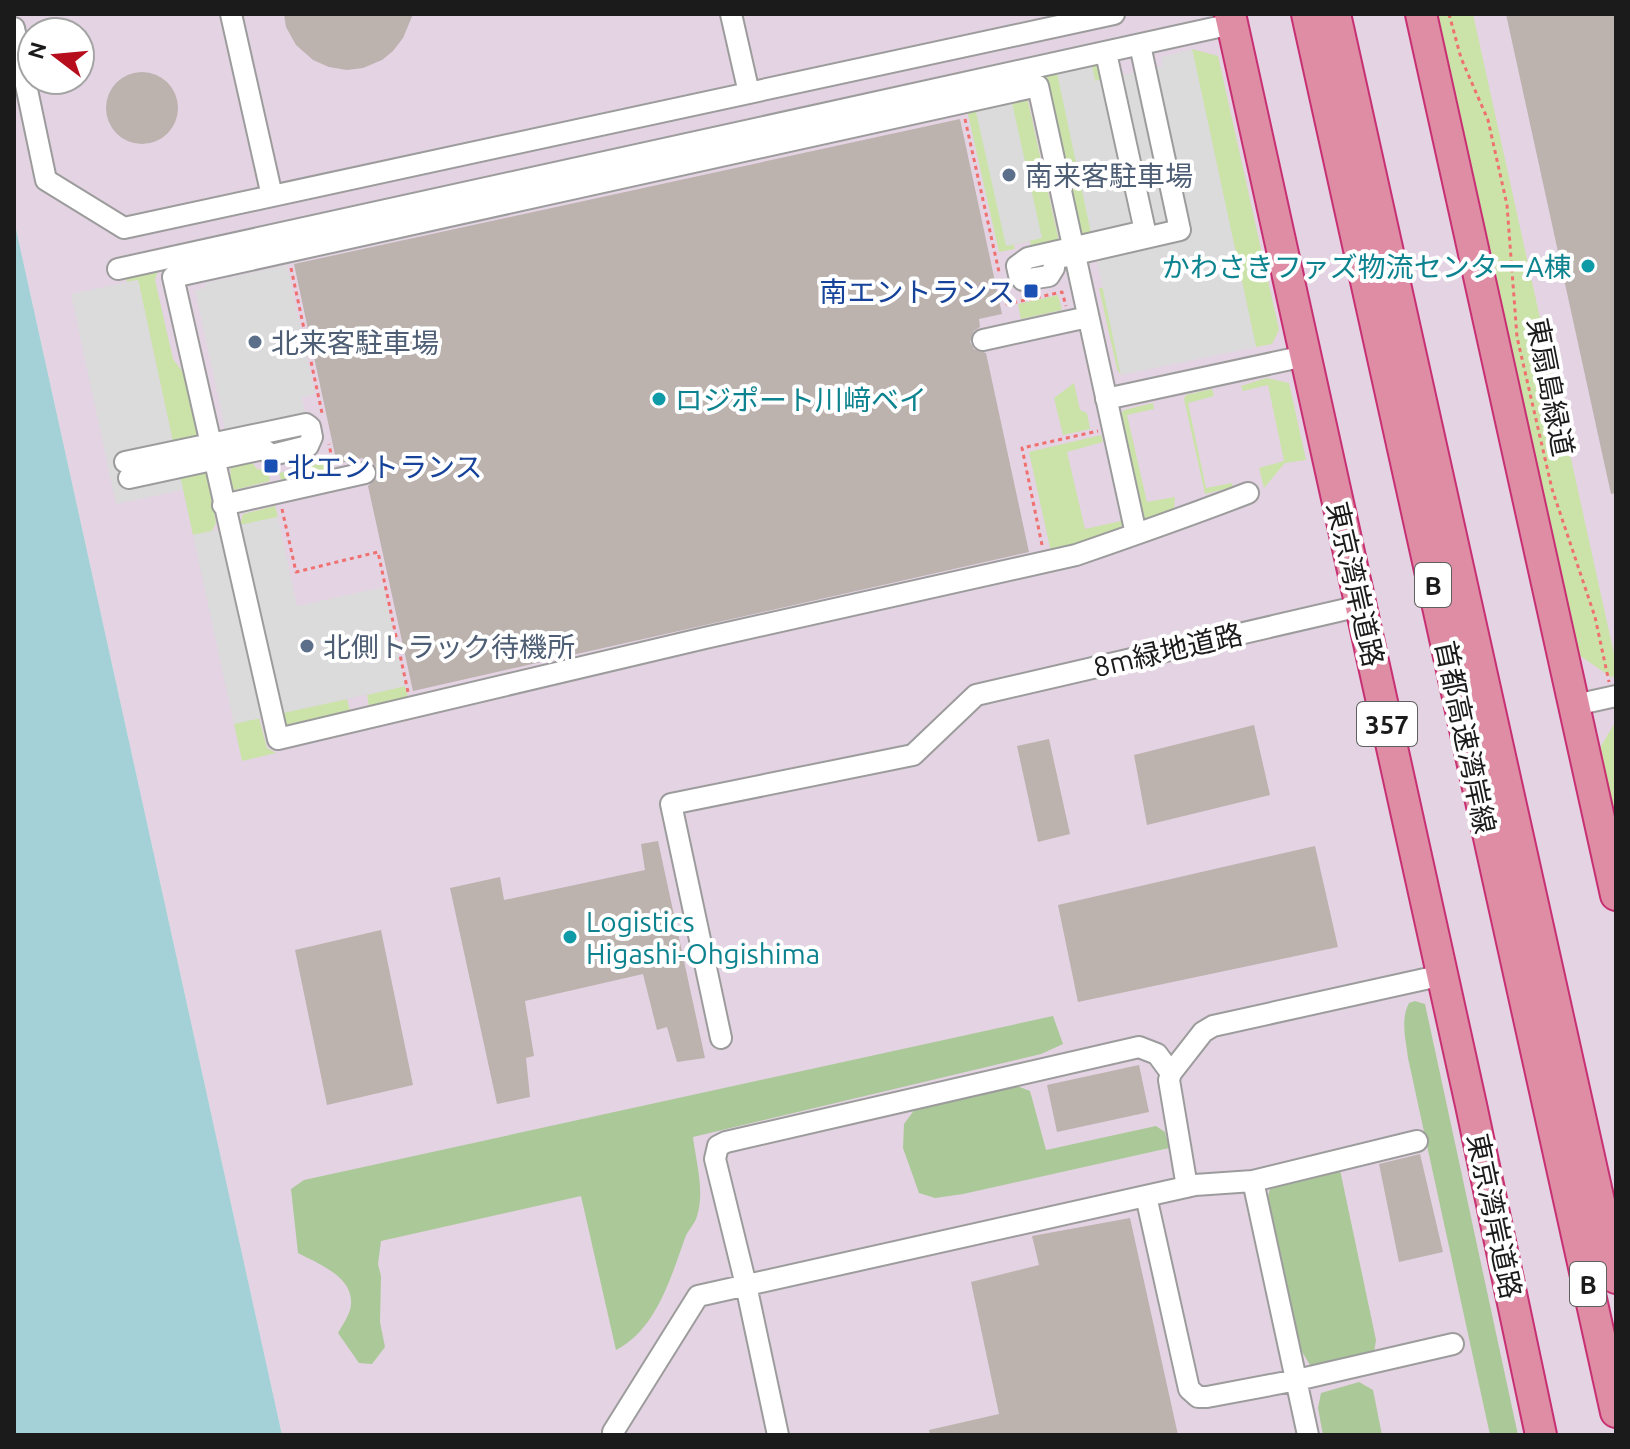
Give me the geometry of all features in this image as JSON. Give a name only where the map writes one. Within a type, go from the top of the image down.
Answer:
[{"type":"highway","name":"首都高速湾岸線","points":[[1307,14],[1616,1412]]},
{"type":"highway","name":"首都高速湾岸線","points":[[1335,14],[1616,1278]]},
{"type":"highway","points":[[1421,14],[1616,895]]},
{"type":"highway","name":"東京湾岸道路","points":[[1231,19],[1443,975],[1541,1435]]},
{"type":"highway","points":[[1505,1264],[1554,1435]]},
{"type":"street","points":[[231,14],[272,196]]},
{"type":"street","points":[[731,14],[749,93]]},
{"type":"street","points":[[14,28],[46,180],[124,228],[1114,14]]},
{"type":"street","points":[[118,269],[952,84],[1106,53],[1231,19]]},
{"type":"street","points":[[1074,251],[1180,230],[1140,45]]},
{"type":"street","points":[[1074,251],[1145,231],[1106,53]]},
{"type":"street","points":[[1136,534],[1038,86],[173,277],[278,739],[647,651],[1076,555],[1136,534],[1248,493]]},
{"type":"street","points":[[983,340],[1088,317]]},
{"type":"street","points":[[1106,399],[1305,356]]},
{"type":"street","points":[[127,470],[211,452],[259,433]]},
{"type":"street","points":[[223,505],[365,473]]},
{"type":"street","name":"8m緑地道路","points":[[721,1038],[671,804],[913,755],[976,695],[1360,606]]},
{"type":"street","points":[[1575,705],[1614,696]]},
{"type":"street","points":[[1171,1073],[1203,1032],[1213,1026],[1443,975]]},
{"type":"street","points":[[778,1435],[715,1159],[718,1146],[1139,1047],[1157,1054],[1171,1073],[1171,1097],[1187,1187]]},
{"type":"street","points":[[614,1435],[613,1432],[698,1296],[1187,1187],[1253,1181],[1417,1141]]},
{"type":"street","points":[[1253,1181],[1308,1435]]},
{"type":"street","points":[[1146,1196],[1189,1389],[1198,1397],[1297,1380],[1453,1344]]},
{"type":"path","name":"東扇島緑道","points":[[1449,14],[1461,58],[1488,120],[1507,205],[1517,337],[1552,489],[1595,617],[1614,696]]},
{"type":"path","points":[[963,113],[1007,304],[1062,292],[1067,310]]},
{"type":"path","points":[[290,260],[322,412]]},
{"type":"path","points":[[1044,554],[1022,448],[1098,431],[1096,421]]},
{"type":"path","points":[[329,443],[332,459]]},
{"type":"path","points":[[281,505],[296,572],[378,552],[410,700]]},
{"type":"shaded area","points":[[14,14],[1616,14],[1616,1435],[282,1435],[14,220]]},
{"type":"shaded area","points":[[1192,49],[1256,347],[1121,375],[1057,73],[1092,66],[1095,81],[1162,66],[1161,57]]},
{"type":"shaded area","name":"南来客駐車場","points":[[1012,103],[1042,238],[1006,246],[976,112]]},
{"type":"shaded area","name":"北来客駐車場","points":[[287,265],[315,394],[302,397],[305,412],[225,429],[195,290],[205,288],[205,283]]},
{"type":"shaded area","points":[[138,280],[183,490],[116,504],[71,294]]},
{"type":"shaded area","name":"北側トラック待機所","points":[[278,517],[297,606],[384,587],[405,686],[234,724],[193,535]]},
{"type":"green space","points":[[1435,14],[1473,14],[1616,663],[1616,676],[1611,677],[1576,653]]},
{"type":"green space","points":[[1192,49],[1218,56],[1279,330],[1272,344],[1256,347]]},
{"type":"green space","points":[[1101,60],[1105,79],[1095,81],[1092,66],[1093,239],[1082,242],[1047,81],[1035,73]]},
{"type":"green space","points":[[1022,98],[1028,101],[1060,246],[1045,250],[1043,243],[1031,246],[1030,241],[1042,238],[1007,246],[1014,245],[1015,249],[999,252],[967,110]]},
{"type":"green space","points":[[159,268],[155,280],[173,359],[183,372],[198,437],[173,442],[138,280],[127,282],[126,278]]},
{"type":"green space","points":[[1099,288],[1103,288],[1121,375],[1117,369]]},
{"type":"green space","points":[[1058,295],[1062,310],[1021,319],[1018,304]]},
{"type":"green space","points":[[1266,378],[1289,383],[1306,460],[1285,463],[1264,488],[1259,468],[1284,461],[1268,385],[1243,391],[1241,386]]},
{"type":"green space","points":[[1074,383],[1080,410],[1087,413],[1090,429],[1063,435],[1054,398]]},
{"type":"green space","points":[[1212,389],[1214,396],[1188,403],[1206,488],[1232,483],[1233,487],[1205,494],[1184,399],[1186,395]]},
{"type":"green space","points":[[1153,403],[1154,409],[1127,415],[1147,502],[1175,497],[1174,509],[1145,521],[1121,414],[1124,410]]},
{"type":"green space","points":[[1101,435],[1103,442],[1067,452],[1085,529],[1121,521],[1120,529],[1051,552],[1029,452]]},
{"type":"green space","points":[[250,460],[257,469],[268,470],[270,481],[229,489],[226,480],[231,473],[229,462]]},
{"type":"green space","points":[[327,462],[328,469],[281,480],[279,473]]},
{"type":"green space","points":[[205,465],[216,523],[212,531],[193,535],[179,471]]},
{"type":"green space","points":[[275,506],[278,517],[240,525],[243,514]]},
{"type":"green space","points":[[405,686],[408,697],[369,706],[367,695]]},
{"type":"green space","points":[[347,699],[350,711],[285,725],[282,713]]},
{"type":"green space","points":[[259,718],[267,748],[276,753],[242,761],[234,724]]},
{"type":"green space","points":[[1616,721],[1616,834],[1598,751]]},
{"type":"green space","points":[[1409,1003],[1425,1004],[1518,1435],[1490,1435],[1408,1058],[1405,1016]]},
{"type":"green space","points":[[1053,1016],[1063,1044],[1041,1054],[693,1137],[700,1187],[696,1219],[686,1235],[668,1285],[652,1316],[642,1330],[616,1350],[581,1196],[381,1241],[378,1264],[381,1276],[380,1322],[385,1347],[372,1364],[359,1363],[338,1333],[351,1307],[346,1286],[333,1272],[298,1253],[291,1189],[304,1180]]},
{"type":"green space","points":[[1017,1086],[1030,1091],[1046,1150],[1156,1126],[1165,1132],[1169,1148],[963,1194],[935,1198],[919,1193],[903,1148],[904,1124],[915,1109]]},
{"type":"green space","points":[[1340,1170],[1376,1340],[1374,1353],[1326,1365],[1310,1365],[1301,1350],[1268,1197],[1271,1183]]},
{"type":"green space","points":[[1359,1382],[1373,1390],[1382,1435],[1323,1435],[1318,1408],[1321,1393]]},
{"type":"water","points":[[14,220],[282,1435],[14,1435]]},
{"type":"building","points":[[284,14],[413,14],[403,38],[393,51],[382,60],[363,68],[347,70],[313,60],[296,45],[286,27]]},
{"type":"building","name":"かわさきファズ物流センターA棟","points":[[1506,14],[1616,14],[1616,493],[1611,494]]},
{"type":"building","points":[[142,72],[162,78],[172,88],[178,108],[172,128],[162,138],[142,144],[122,138],[112,128],[106,108],[112,88],[122,78]]},
{"type":"building","name":"ロジポート川﨑ベイ","points":[[960,119],[1002,314],[979,319],[980,327],[974,331],[970,342],[974,349],[986,353],[1029,552],[413,691],[368,486],[377,478],[377,469],[362,458],[337,464],[294,264]]},
{"type":"building","points":[[1254,725],[1270,795],[1147,825],[1134,755]]},
{"type":"building","points":[[1049,739],[1070,834],[1038,842],[1017,746]]},
{"type":"building","name":"Logistics Higashi-Ohgishima","points":[[658,841],[705,1058],[677,1062],[667,1027],[657,1030],[643,974],[525,1001],[534,1056],[526,1058],[530,1097],[497,1104],[450,888],[500,877],[504,900],[645,870],[641,844]]},
{"type":"building","points":[[1315,846],[1338,947],[1078,1002],[1058,905]]},
{"type":"building","points":[[381,930],[413,1085],[327,1105],[295,950]]},
{"type":"building","points":[[1139,1065],[1149,1112],[1057,1132],[1047,1085]]},
{"type":"building","points":[[1420,1154],[1443,1252],[1399,1262],[1379,1164]]},
{"type":"building","points":[[1130,1218],[1178,1435],[930,1435],[929,1430],[999,1414],[971,1282],[1039,1265],[1032,1236]]},
{"type":"place","name":"南来客駐車場","points":[[1009,175]]},
{"type":"place","name":"かわさきファズ物流センターA棟","points":[[1588,266]]},
{"type":"place","name":"南エントランス","points":[[1031,291]]},
{"type":"place","name":"北来客駐車場","points":[[255,342]]},
{"type":"place","name":"ロジポート川﨑ベイ","points":[[659,399]]},
{"type":"place","name":"北エントランス","points":[[271,466]]},
{"type":"place","name":"北側トラック待機所","points":[[307,646]]},
{"type":"place","name":"Logistics Higashi-Ohgishima","points":[[570,937]]}]
